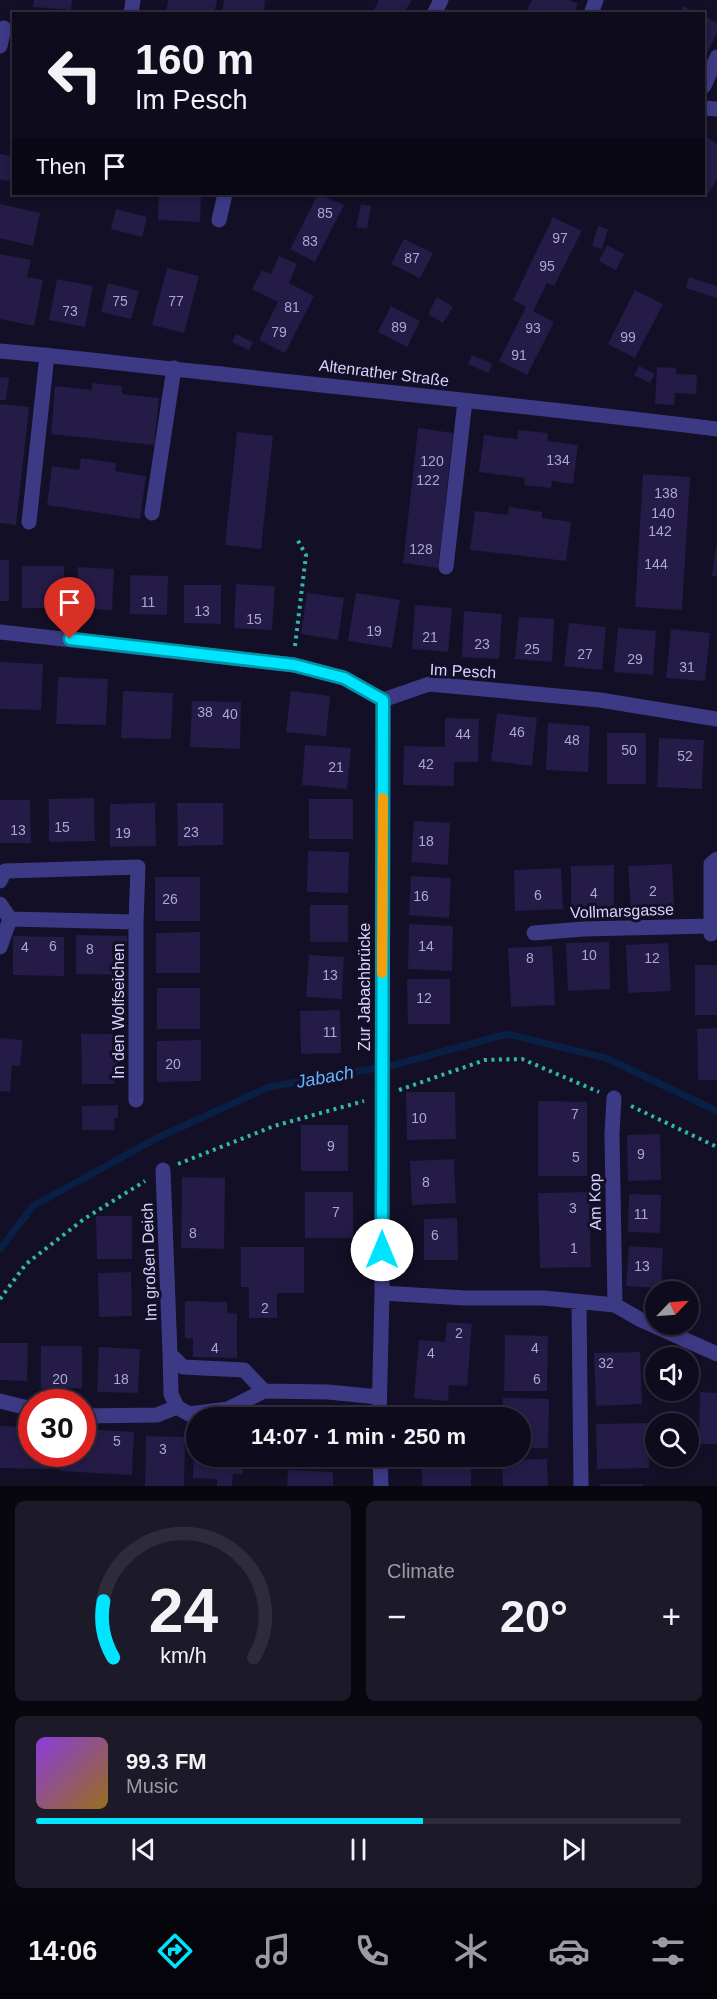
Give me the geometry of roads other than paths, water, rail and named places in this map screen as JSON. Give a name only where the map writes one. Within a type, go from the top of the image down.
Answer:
[{"type":"street","points":[[0,46],[6,28]]},
{"type":"street","points":[[705,84],[717,57]]},
{"type":"street","points":[[219,220],[225,195]]},
{"type":"street","name":"Altenrather Straße","points":[[0,351],[555,409],[717,429]]},
{"type":"street","points":[[29,522],[47,355]]},
{"type":"street","points":[[152,513],[174,368]]},
{"type":"street","points":[[446,567],[465,401]]},
{"type":"street","points":[[0,632],[294,665],[344,678],[383,700]]},
{"type":"street","name":"Im Pesch","points":[[383,700],[429,684],[600,700],[717,719]]},
{"type":"street","name":"Zur Jabachbrücke","points":[[379,1407],[382,1293],[383,700]]},
{"type":"street","name":"Vollmarsgasse","points":[[534,933],[584,929],[714,931],[711,864],[717,859]]},
{"type":"street","name":"In den Wolfseichen","points":[[0,881],[5,870],[138,867],[136,1100]]},
{"type":"street","points":[[0,904],[10,919],[0,947]]},
{"type":"street","name":"In den Wolfseichen","points":[[10,919],[136,922]]},
{"type":"street","name":"Am Kop","points":[[614,1098],[612,1134],[615,1305]]},
{"type":"street","name":"Im großen Deich","points":[[163,1170],[171,1394],[177,1407]]},
{"type":"street","points":[[382,1293],[465,1298],[544,1298],[615,1305],[641,1320],[717,1353]]},
{"type":"street","points":[[579,1302],[581,1486]]},
{"type":"street","points":[[170,1354],[183,1367],[244,1370],[264,1391]]},
{"type":"street","points":[[96,1416],[157,1414],[177,1407],[189,1414],[228,1409],[264,1391],[328,1392],[379,1397]]},
{"type":"street","points":[[0,1401],[18,1406]]},
{"type":"street","points":[[380,1467],[381,1486]]},
{"type":"waterway","name":"Jabach","points":[[0,1249],[33,1206],[157,1138],[269,1087],[394,1065],[507,1034],[606,1058],[717,1111]]}]
